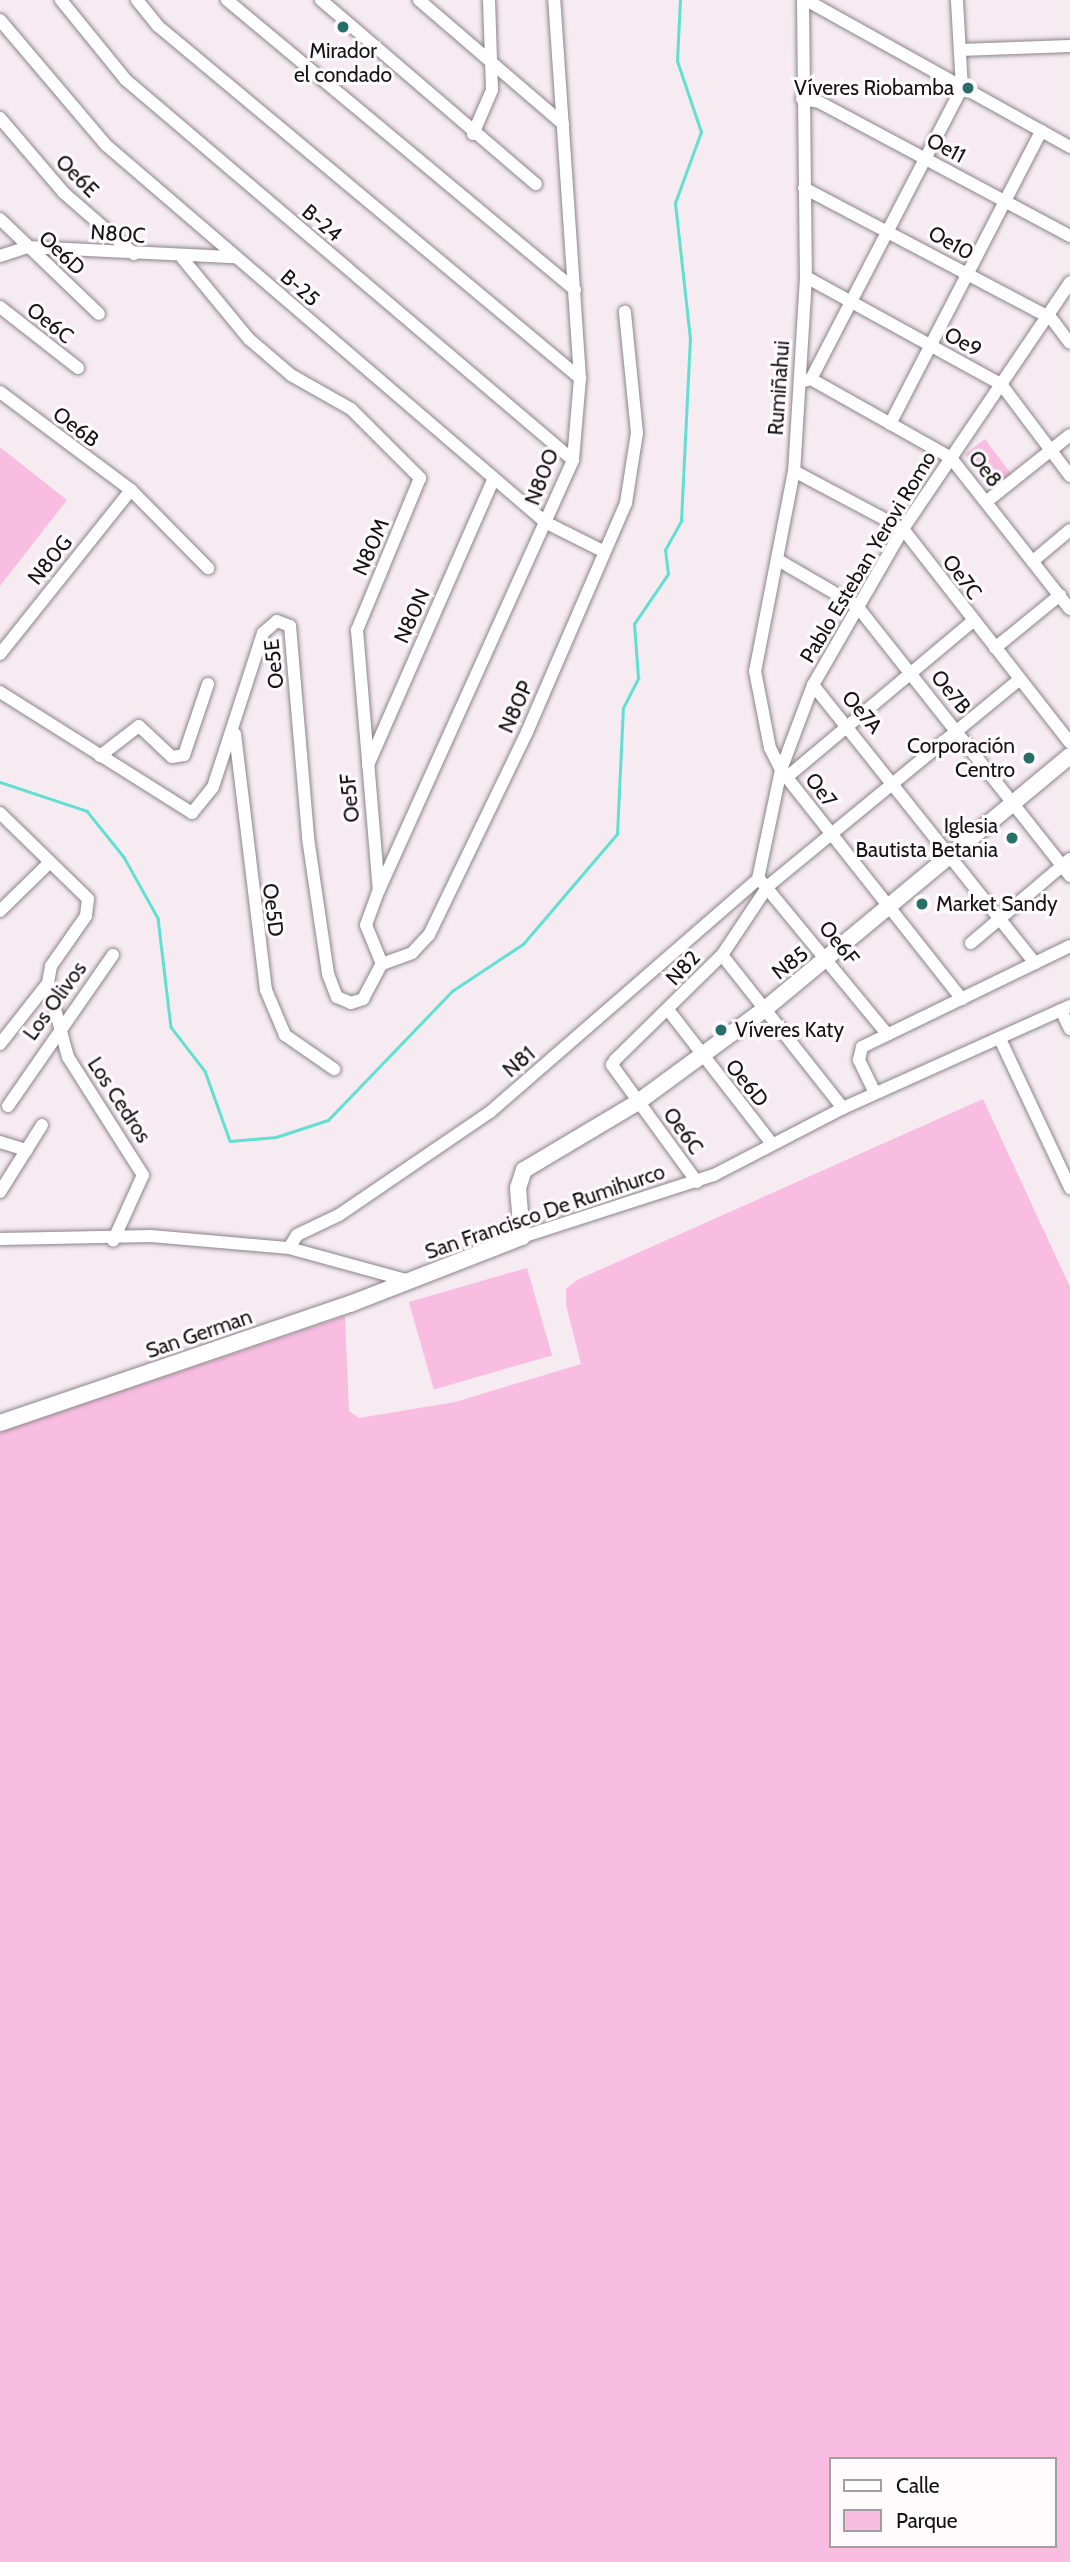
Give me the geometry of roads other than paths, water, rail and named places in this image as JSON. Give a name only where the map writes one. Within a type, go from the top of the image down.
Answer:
[{"type":"main road","name":"N85","points":[[522,1237],[520,1179],[638,1102],[828,961],[889,906],[1070,756]]},
{"type":"main road","name":"San Francisco De Rumihurco","points":[[410,1281],[522,1237]]},
{"type":"main road","name":"San German","points":[[0,1423],[410,1281]]},
{"type":"street","name":"B-24","points":[[61,0],[126,80],[573,460]]},
{"type":"street","points":[[137,0],[158,26],[580,378]]},
{"type":"street","points":[[228,0],[575,290]]},
{"type":"street","points":[[321,0],[473,134],[536,184]]},
{"type":"street","points":[[419,0],[563,124]]},
{"type":"street","points":[[473,134],[490,103],[489,0]]},
{"type":"street","name":"N80O","points":[[379,890],[573,460],[580,378],[554,0]]},
{"type":"street","points":[[805,0],[1070,146]]},
{"type":"street","name":"Rumiñahui","points":[[784,774],[770,748],[755,671],[794,471],[805,381],[806,277],[802,99],[805,0]]},
{"type":"street","points":[[805,381],[852,301],[962,88],[957,0]]},
{"type":"street","name":"B-25","points":[[0,20],[106,145],[493,480],[545,522],[603,551]]},
{"type":"street","points":[[960,50],[1070,46]]},
{"type":"street","name":"Oe11","points":[[802,99],[819,102],[1070,236]]},
{"type":"street","name":"Oe6E","points":[[0,118],[64,193],[134,254]]},
{"type":"street","points":[[890,424],[1041,131]]},
{"type":"street","name":"Oe10","points":[[804,188],[889,230],[1051,318],[1070,343]]},
{"type":"street","name":"Oe6D","points":[[0,219],[99,314]]},
{"type":"street","name":"N80C","points":[[0,256],[27,247],[183,259],[235,257]]},
{"type":"street","name":"N80M","points":[[183,259],[249,339],[291,375],[358,415],[415,471],[419,487],[359,622]]},
{"type":"street","name":"Oe9","points":[[806,277],[1001,384],[1070,476]]},
{"type":"street","name":"Pablo Esteban Yerovi Romo","points":[[763,882],[784,774],[813,685],[903,529],[1001,384],[1051,318],[1070,282]]},
{"type":"street","name":"Oe6C","points":[[0,307],[78,368]]},
{"type":"street","name":"N80P","points":[[382,964],[411,953],[429,935],[527,732],[626,503],[637,433],[625,312]]},
{"type":"street","name":"Oe8","points":[[805,381],[951,458],[1070,609]]},
{"type":"street","name":"Oe6B","points":[[0,392],[131,490],[208,568]]},
{"type":"street","points":[[986,502],[1070,435]]},
{"type":"street","name":"Oe7C","points":[[794,471],[903,529],[972,622],[1070,743]]},
{"type":"street","name":"N80N","points":[[367,768],[493,480]]},
{"type":"street","name":"N80G","points":[[0,654],[5,636],[131,490]]},
{"type":"street","points":[[1033,561],[1070,530]]},
{"type":"street","name":"Oe7B","points":[[778,560],[857,606],[1067,867]]},
{"type":"street","points":[[995,648],[1060,595]]},
{"type":"street","name":"Oe5E","points":[[0,692],[192,813],[213,787],[263,633],[269,624],[284,622],[292,632],[308,838],[328,974],[337,997],[351,1003],[363,999],[382,964]]},
{"type":"street","name":"Oe5F","points":[[359,622],[367,768],[379,890],[366,925],[382,964]]},
{"type":"street","points":[[784,774],[972,622]]},
{"type":"street","name":"N81","points":[[289,1248],[297,1235],[339,1215],[490,1112],[763,882],[831,835],[1019,680]]},
{"type":"street","points":[[100,755],[139,726],[172,757],[184,755],[208,684]]},
{"type":"street","name":"Oe7A","points":[[813,685],[895,780],[1035,963]]},
{"type":"street","name":"Oe5D","points":[[235,726],[266,990],[285,1035],[334,1069]]},
{"type":"street","name":"Oe7","points":[[784,774],[961,999]]},
{"type":"street","points":[[0,813],[50,862],[89,907],[51,966],[48,983],[0,1044]]},
{"type":"street","points":[[0,911],[50,862]]},
{"type":"street","points":[[971,943],[1067,867]]},
{"type":"street","name":"N82","points":[[638,1102],[612,1065],[669,1011],[722,955],[763,882]]},
{"type":"street","name":"Oe6F","points":[[763,882],[887,1034]]},
{"type":"street","points":[[875,1093],[857,1052],[887,1034],[1070,946]]},
{"type":"street","name":"Los Olivos","points":[[8,1107],[63,1019],[113,955]]},
{"type":"street","points":[[722,955],[843,1108]]},
{"type":"street","name":"Los Cedros","points":[[48,983],[63,1019],[74,1069],[143,1175],[113,1241]]},
{"type":"street","points":[[1065,1008],[1070,1029]]},
{"type":"street","name":"San Francisco De Rumihurco","points":[[522,1237],[697,1182],[843,1108],[1000,1040],[1065,1008]]},
{"type":"street","name":"Oe6D","points":[[669,1011],[701,1056],[772,1144]]},
{"type":"street","points":[[1000,1040],[1070,1188]]},
{"type":"street","name":"Oe6C","points":[[638,1102],[697,1182]]},
{"type":"street","points":[[0,1192],[42,1125]]},
{"type":"street","points":[[0,1142],[27,1150]]},
{"type":"street","name":"San Francisco De Rumihurco","points":[[0,1239],[113,1241],[151,1236],[289,1248],[410,1281]]},
{"type":"waterway","points":[[0,782],[87,811],[124,857],[158,918],[171,1027],[205,1071],[230,1141],[276,1137],[328,1120],[452,991],[523,944],[617,834],[623,708],[638,678],[634,624],[668,574],[665,550],[681,521],[690,339],[675,203],[701,132],[677,61],[680,0]]},
{"type":"place","name":"Mirador el condado","points":[[343,27]]},
{"type":"place","name":"Víveres Riobamba","points":[[968,88]]},
{"type":"place","name":"Corporación Centro","points":[[1029,758]]},
{"type":"place","name":"Iglesia Bautista Betania","points":[[1012,838]]},
{"type":"place","name":"Market Sandy","points":[[922,904]]},
{"type":"place","name":"Víveres Katy","points":[[721,1030]]}]
